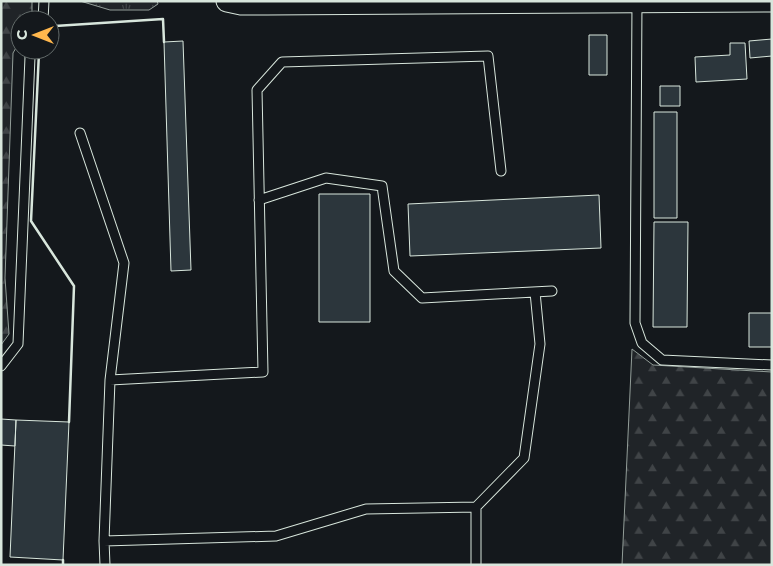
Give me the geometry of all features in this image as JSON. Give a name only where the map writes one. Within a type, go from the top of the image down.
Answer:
[{"type":"street","points":[[227,1],[241,4],[772,1]]},
{"type":"lane","points":[[637,2],[635,323],[642,343],[662,360],[772,365]]},
{"type":"lane","points":[[110,380],[263,372],[257,90],[282,62],[488,56],[501,171]]},
{"type":"lane","points":[[1,366],[18,344],[30,60]]},
{"type":"lane","points":[[80,133],[124,263],[110,380],[104,541],[105,565]]},
{"type":"lane","points":[[259,200],[326,178],[382,186],[394,271],[422,298],[552,291]]},
{"type":"lane","points":[[476,565],[476,507],[524,458],[540,344],[535,292]]},
{"type":"lane","points":[[104,541],[276,536],[366,509],[476,507]]},
{"type":"green space","points":[[1,1],[32,1],[32,10],[10,10],[10,60],[13,60],[5,278],[9,334],[1,345]]},
{"type":"green space","points":[[80,1],[157,1],[158,4],[149,10],[110,10]]},
{"type":"green space","points":[[632,349],[653,365],[772,372],[772,565],[622,565]]},
{"type":"building","points":[[589,35],[607,35],[607,75],[589,75]]},
{"type":"building","points":[[772,39],[772,56],[750,58],[749,41]]},
{"type":"building","points":[[183,41],[191,270],[171,271],[164,42]]},
{"type":"building","points":[[730,43],[745,43],[747,79],[696,82],[695,57],[730,55]]},
{"type":"building","points":[[660,86],[680,86],[680,106],[660,106]]},
{"type":"building","points":[[654,112],[677,112],[677,218],[654,218]]},
{"type":"building","points":[[319,194],[370,194],[370,322],[319,322]]},
{"type":"building","points":[[599,195],[601,248],[410,256],[408,204]]},
{"type":"building","points":[[654,222],[688,222],[687,327],[653,327]]},
{"type":"building","points":[[749,313],[772,313],[772,347],[749,347]]},
{"type":"building","points":[[1,419],[16,420],[15,446],[1,445]]},
{"type":"building","points":[[16,420],[69,422],[63,560],[10,557]]},
{"type":"wall","points":[[60,26],[163,19],[164,42]]},
{"type":"wall","points":[[39,60],[31,221],[74,286],[69,422]]},
{"type":"wall","points":[[63,560],[63,565]]}]
